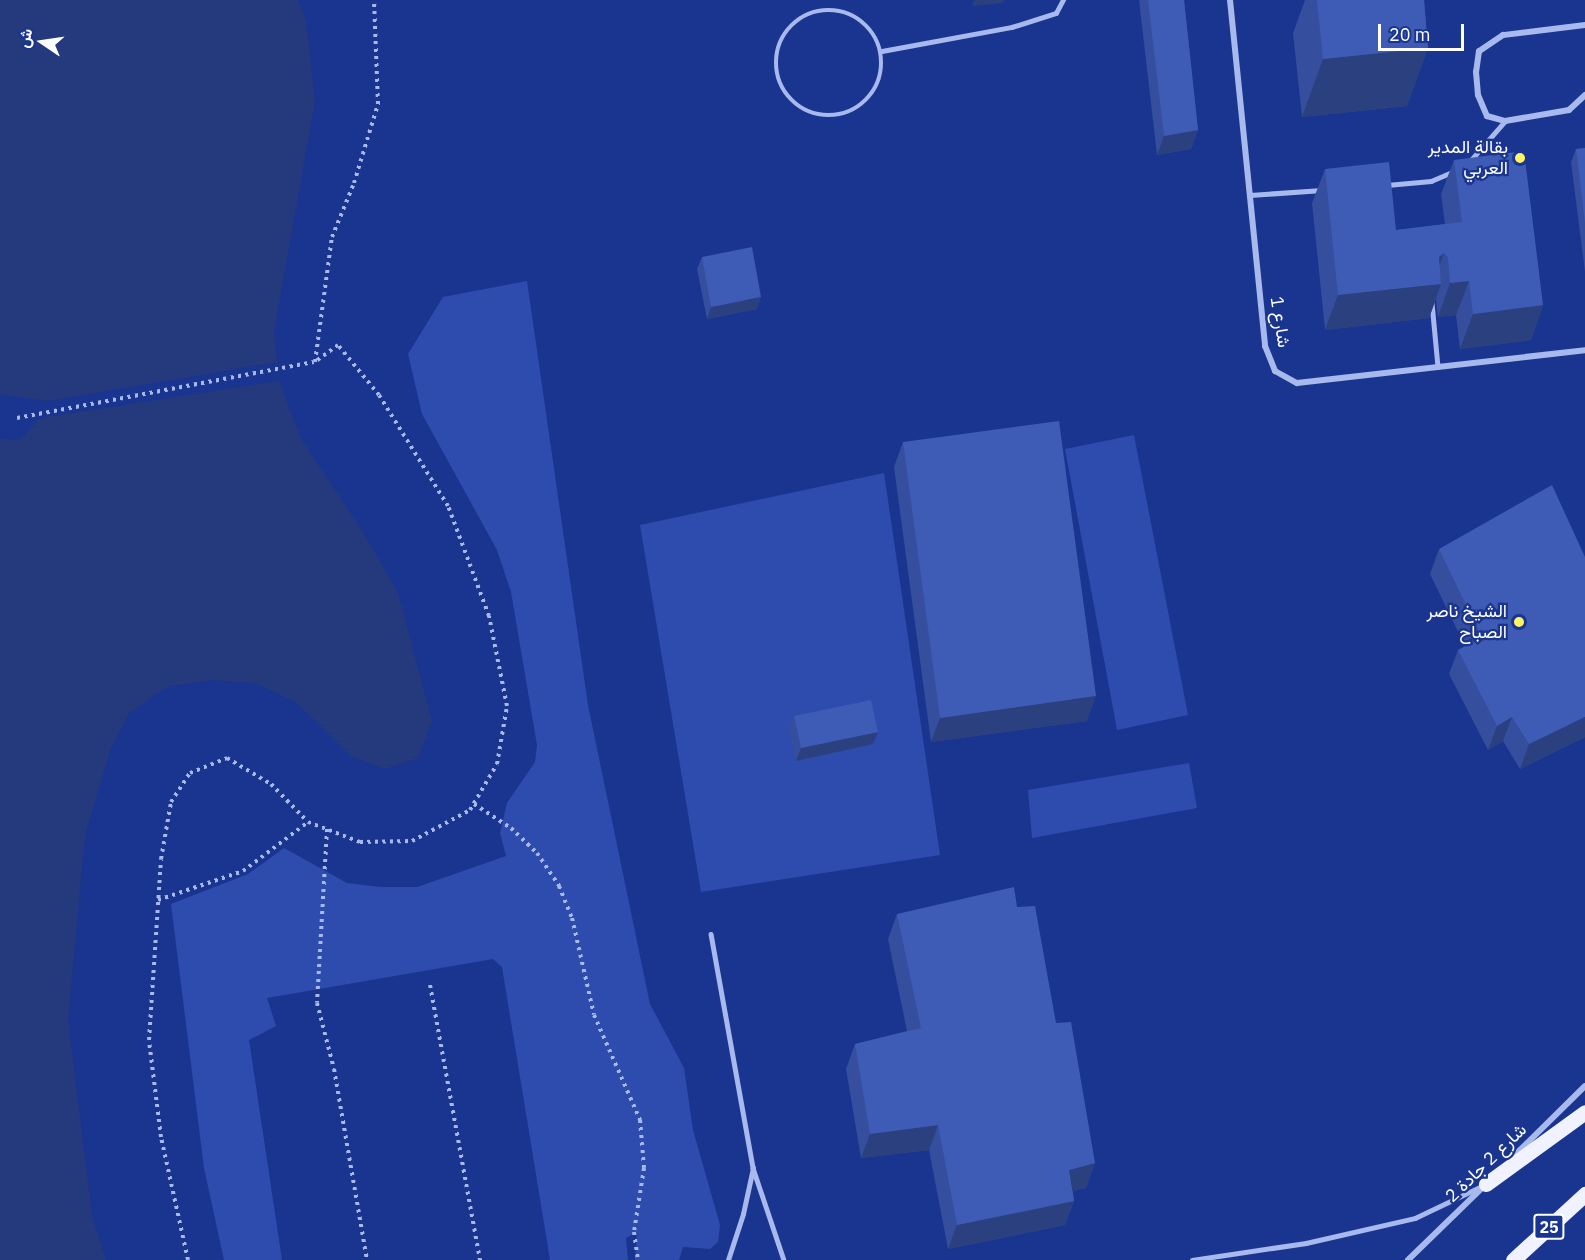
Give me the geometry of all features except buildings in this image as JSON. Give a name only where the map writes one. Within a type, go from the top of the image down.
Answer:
[{"type":"main road","points":[[1486,1184],[1585,1112]]},
{"type":"main road","name":"25","points":[[1513,1260],[1585,1194]]},
{"type":"street","name":"شارع 1","points":[[1230,0],[1265,346],[1275,371],[1297,383],[1585,350]]},
{"type":"street","points":[[1585,25],[1503,35],[1479,51],[1478,95],[1487,116],[1505,121],[1569,110],[1585,95]]},
{"type":"street","name":"شارع 2 جادة 2","points":[[1408,1260],[1585,1086]]},
{"type":"lane","points":[[882,51],[1012,27],[1056,13],[1063,0]]},
{"type":"lane","points":[[832,9],[862,20],[874,34],[882,51],[878,86],[867,101],[849,113],[831,117],[812,114],[796,105],[779,82],[778,45],[788,29],[814,11],[832,9]]},
{"type":"lane","points":[[1377,186],[1431,180],[1448,174],[1476,156],[1505,121]]},
{"type":"lane","points":[[1250,195],[1331,189]]},
{"type":"lane","points":[[1431,292],[1438,367]]},
{"type":"lane","points":[[711,934],[753,1168],[784,1260]]},
{"type":"lane","points":[[728,1260],[743,1214],[753,1168]]},
{"type":"lane","points":[[1194,1260],[1306,1243],[1415,1218],[1486,1184]]},
{"type":"path","points":[[315,362],[332,237],[354,183],[378,104],[374,0]]},
{"type":"path","points":[[17,418],[315,362],[338,345],[379,395],[448,506],[489,616],[507,706],[497,764],[470,810],[412,842],[360,842],[308,822],[271,784],[226,758],[190,773],[171,802],[158,900],[149,1040],[160,1137],[188,1260]]},
{"type":"path","points":[[474,804],[511,828],[537,853],[560,886],[572,918],[594,1015],[640,1120],[644,1168],[634,1232],[638,1260]]},
{"type":"path","points":[[158,900],[243,871],[308,822]]},
{"type":"path","points":[[327,829],[317,1003],[334,1069],[367,1260]]},
{"type":"path","points":[[430,985],[480,1260]]},
{"type":"shaded area","points":[[0,0],[298,0],[306,20],[315,101],[274,331],[279,381],[301,439],[363,532],[398,593],[432,721],[418,758],[385,769],[352,757],[296,702],[255,683],[209,680],[167,687],[129,713],[111,748],[85,835],[68,1020],[92,1216],[106,1260],[0,1260]]},
{"type":"shaded area","points":[[527,281],[588,705],[650,1004],[684,1068],[693,1130],[720,1225],[718,1242],[710,1249],[683,1247],[679,1260],[635,1260],[637,1232],[626,1238],[628,1260],[550,1260],[502,967],[493,959],[267,998],[276,1026],[249,1040],[282,1260],[224,1260],[204,1168],[171,904],[248,874],[284,848],[347,883],[380,887],[417,887],[506,856],[500,833],[507,803],[535,762],[537,745],[511,592],[497,550],[422,414],[408,354],[443,297]]},
{"type":"shaded area","points":[[1134,435],[1188,715],[1117,730],[1065,449]]},
{"type":"shaded area","points":[[884,473],[940,855],[701,892],[640,525]]},
{"type":"shaded area","points":[[1189,763],[1197,808],[1032,838],[1028,790]]},
{"type":"pier","points":[[276,362],[279,381],[47,417],[38,420],[20,440],[0,439],[0,394],[46,401]]},
{"type":"place","name":"بقالة المدير العربي","points":[[1520,158]]},
{"type":"place","name":"الشيخ ناصر الصباح","points":[[1519,622]]}]
